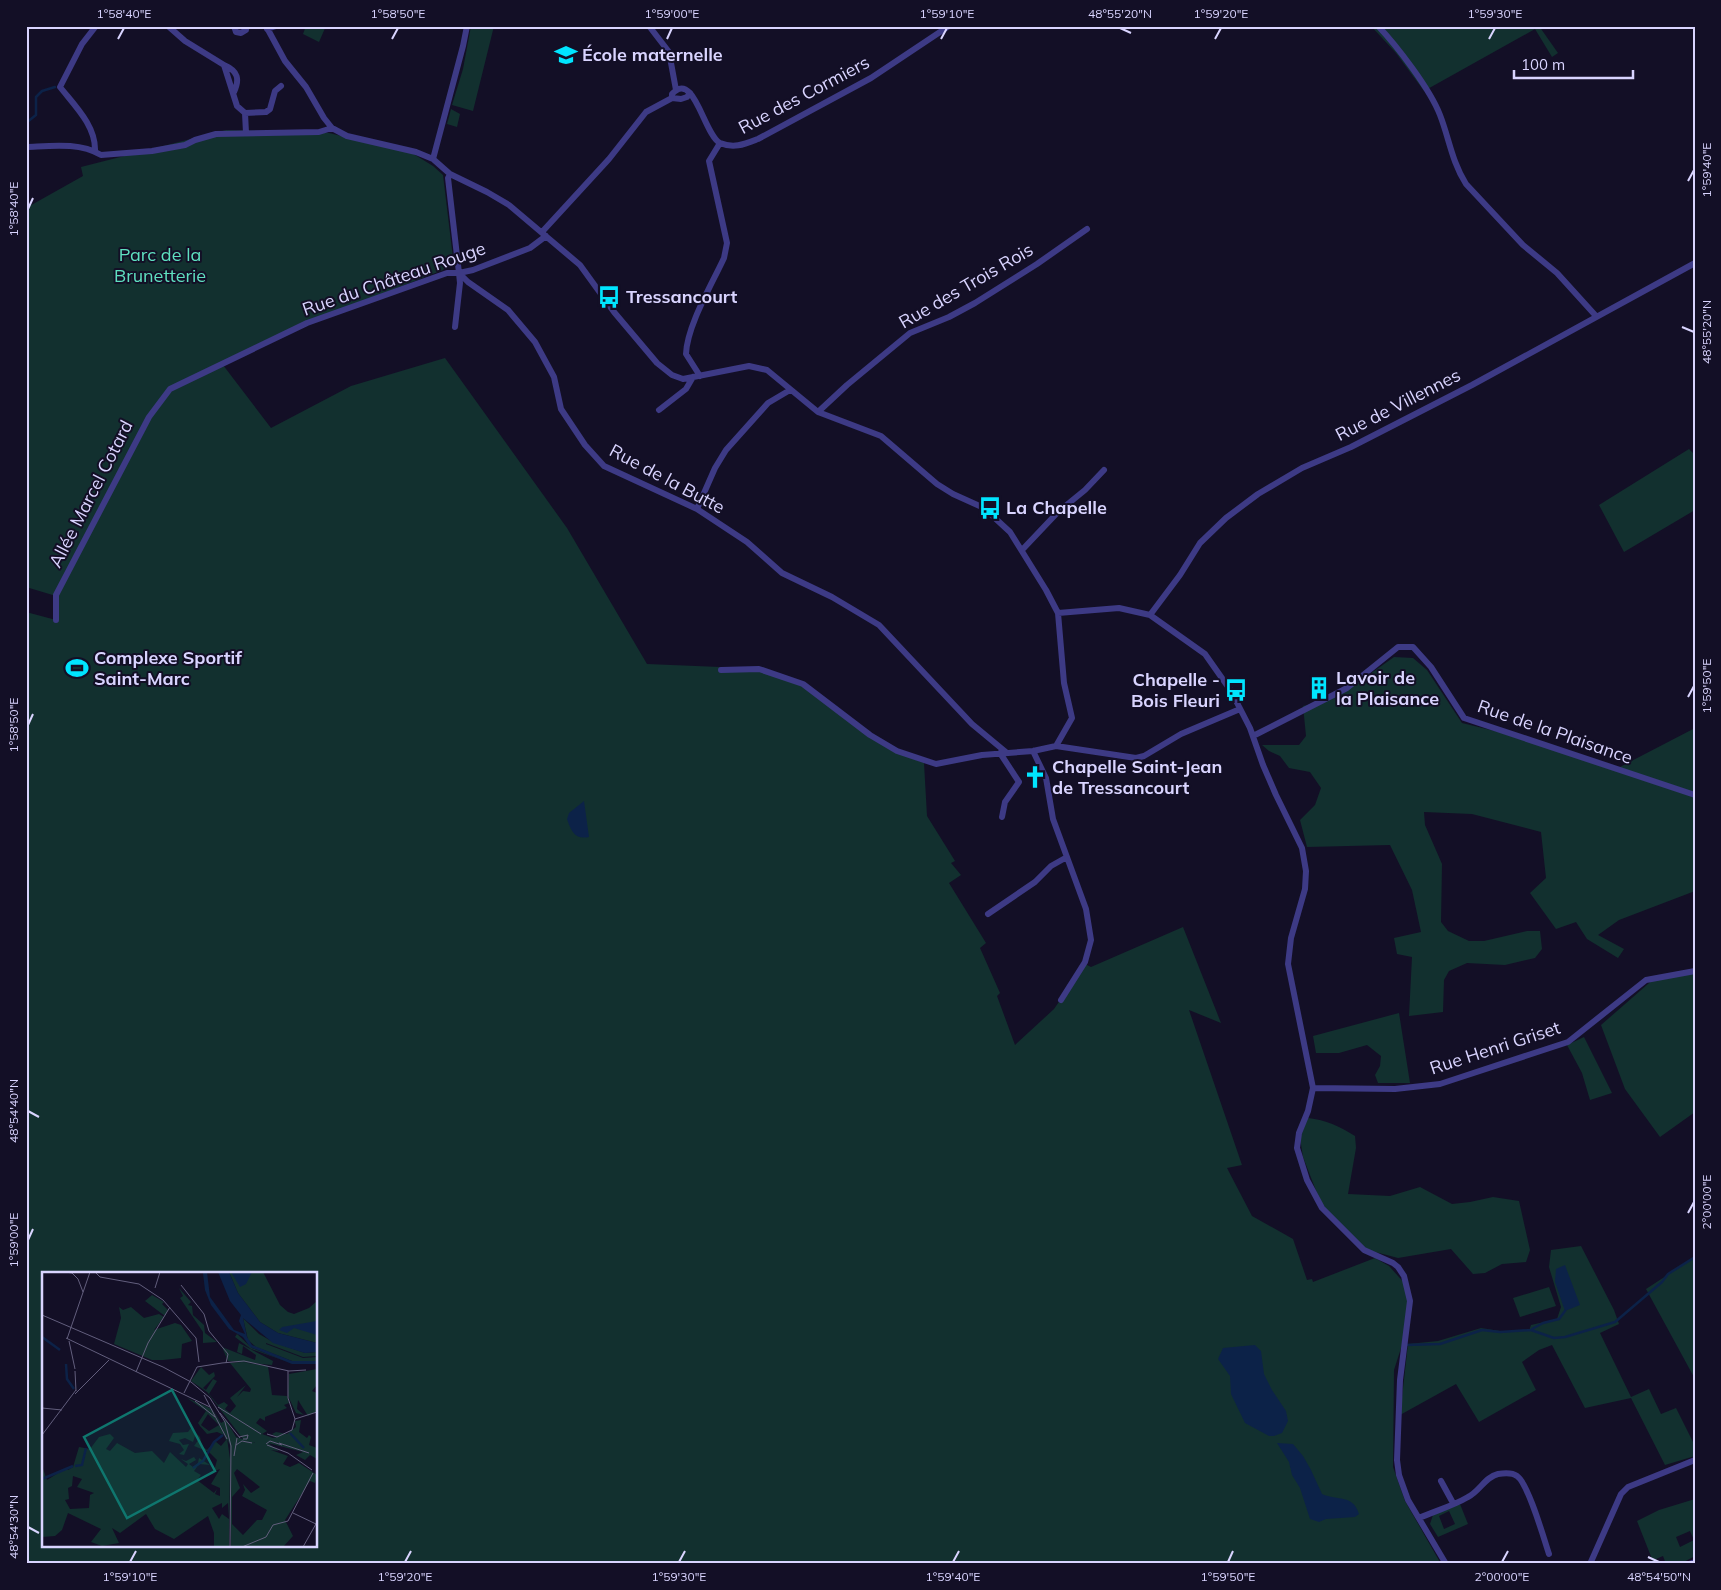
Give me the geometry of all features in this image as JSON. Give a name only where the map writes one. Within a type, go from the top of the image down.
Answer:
[{"type":"street","points":[[95,151],[96,139],[86,120],[60,87],[82,44],[96,26]]},
{"type":"street","points":[[168,26],[184,41],[224,65],[237,106],[246,113],[270,110],[275,91],[280,86]]},
{"type":"street","points":[[234,26],[234,30],[239,33],[244,32],[246,26]]},
{"type":"street","points":[[276,26],[267,28],[285,61],[306,87],[332,128],[347,136],[416,152],[433,159],[450,174],[495,196],[514,209],[580,265],[614,312],[657,363],[672,375],[682,378],[741,367],[758,367],[775,375],[790,390],[818,412],[881,436],[937,484],[952,494],[984,508],[1010,532],[1058,613],[1064,683],[1072,718],[1056,746]]},
{"type":"street","points":[[433,159],[467,26]]},
{"type":"street","points":[[649,26],[669,52],[676,90]]},
{"type":"street","name":"Rue des Cormiers","points":[[690,93],[695,99],[712,137],[720,143],[739,146],[758,139],[871,78],[948,26]]},
{"type":"street","points":[[1378,26],[1399,52],[1435,104],[1445,129],[1454,162],[1466,184],[1523,245],[1557,273],[1596,316]]},
{"type":"street","points":[[544,234],[646,112],[672,98],[682,99],[690,93],[685,88],[676,90],[672,94],[672,98]]},
{"type":"street","points":[[246,113],[246,133]]},
{"type":"street","points":[[26,147],[64,145],[102,154],[152,151],[185,145],[216,134],[319,132],[332,128]]},
{"type":"street","points":[[700,376],[686,354],[686,350],[692,328],[724,258],[727,243],[710,161],[720,143]]},
{"type":"street","points":[[450,174],[448,178],[460,283],[455,328]]},
{"type":"street","name":"Rue des Trois Rois","points":[[818,412],[847,385],[910,333],[975,303],[1037,264],[1087,229]]},
{"type":"street","name":"Rue du Château Rouge","points":[[170,389],[307,323],[447,273],[473,270],[530,248],[544,234]]},
{"type":"street","name":"Rue de Villennes","points":[[1150,615],[1180,575],[1200,543],[1226,518],[1258,494],[1302,468],[1351,447],[1472,385],[1596,316],[1695,264]]},
{"type":"street","name":"Rue de la Butte","points":[[459,273],[468,282],[508,310],[535,342],[554,377],[561,409],[585,446],[604,466],[697,509],[746,542],[782,572],[832,597],[879,624],[972,724],[1004,753],[1019,782],[1005,802],[1002,818]]},
{"type":"street","points":[[659,410],[686,389],[692,377]]},
{"type":"street","name":"Allée Marcel Cotard","points":[[56,620],[56,596],[149,417],[170,389]]},
{"type":"street","points":[[697,509],[715,468],[726,450],[768,403],[790,390]]},
{"type":"street","points":[[1022,550],[1058,512],[1085,490],[1104,470]]},
{"type":"street","points":[[1058,613],[1119,608],[1150,615],[1205,654],[1231,691],[1254,736],[1263,765],[1302,848],[1305,889],[1291,938],[1288,964],[1313,1088],[1308,1112],[1299,1133],[1298,1148],[1307,1180],[1322,1208],[1364,1250],[1398,1267],[1404,1276],[1410,1301],[1400,1380],[1396,1460],[1408,1500],[1446,1564]]},
{"type":"street","name":"Rue de la Plaisance","points":[[1254,736],[1347,688],[1398,647],[1413,647],[1430,667],[1464,718],[1695,795]]},
{"type":"street","points":[[721,670],[759,669],[803,684],[870,735],[897,751],[936,764],[982,755],[1032,751],[1056,746],[1136,758],[1144,756],[1181,734],[1240,709]]},
{"type":"street","points":[[1032,751],[1046,778],[1053,819],[1086,909],[1092,940],[1085,962],[1061,1000]]},
{"type":"street","points":[[988,914],[1035,882],[1051,866],[1067,857]]},
{"type":"street","name":"Rue Henri Griset","points":[[1313,1088],[1394,1089],[1440,1084],[1568,1042],[1646,980],[1695,971]]},
{"type":"street","points":[[1590,1564],[1624,1490],[1695,1460]]},
{"type":"street","points":[[1419,1518],[1469,1497],[1488,1479],[1498,1474],[1508,1473],[1517,1476],[1522,1481],[1530,1497],[1549,1554]]},
{"type":"street","points":[[1441,1480],[1453,1504]]},
{"type":"street","points":[[1689,1564],[1695,1562]]},
{"type":"green space","points":[[306,26],[326,26],[319,42],[303,34]]},
{"type":"green space","points":[[471,26],[494,26],[473,111],[452,105],[463,69]]},
{"type":"green space","points":[[1371,26],[1539,26],[1558,53],[1552,57],[1535,29],[1424,91],[1396,53]]},
{"type":"green space","points":[[451,109],[460,114],[457,127],[447,124]]},
{"type":"green space","name":"Parc de la Brunetterie","points":[[226,130],[329,133],[412,153],[433,166],[443,175],[453,258],[443,270],[310,322],[223,365],[271,428],[351,386],[445,358],[567,528],[647,664],[720,667],[759,671],[802,686],[898,753],[924,763],[927,816],[955,861],[951,863],[961,875],[949,883],[986,943],[980,948],[1000,993],[997,996],[1015,1045],[1054,1009],[1085,964],[1091,967],[1183,927],[1221,1023],[1189,1010],[1242,1165],[1227,1168],[1252,1216],[1293,1239],[1307,1280],[1312,1279],[1313,1282],[1375,1258],[1389,1266],[1407,1286],[1410,1320],[1394,1370],[1393,1467],[1405,1501],[1441,1564],[26,1564],[26,612],[56,620],[56,596],[26,587],[26,208],[83,176],[81,167]]},
{"type":"green space","points":[[1689,449],[1695,455],[1695,510],[1624,552],[1599,505]]},
{"type":"green space","points":[[1394,657],[1413,658],[1427,670],[1462,723],[1503,733],[1618,768],[1695,728],[1695,891],[1619,920],[1598,935],[1624,949],[1618,958],[1587,939],[1576,922],[1556,929],[1530,893],[1546,878],[1541,832],[1472,814],[1424,812],[1425,825],[1442,864],[1441,922],[1448,931],[1469,941],[1484,941],[1527,931],[1540,931],[1542,949],[1535,958],[1505,965],[1467,963],[1449,971],[1444,980],[1443,1012],[1409,1016],[1412,957],[1397,954],[1394,938],[1421,932],[1412,890],[1390,845],[1307,847],[1300,820],[1315,805],[1321,788],[1310,772],[1289,768],[1280,756],[1262,745],[1299,745],[1306,736],[1303,706],[1316,703],[1339,693]]},
{"type":"green space","points":[[1695,970],[1695,1112],[1660,1137],[1625,1089],[1601,1025],[1656,977]]},
{"type":"green space","points":[[1399,1013],[1410,1083],[1378,1083],[1375,1075],[1380,1066],[1381,1056],[1367,1045],[1339,1053],[1316,1053],[1313,1036]]},
{"type":"green space","points":[[1584,1037],[1612,1093],[1590,1100],[1582,1073],[1567,1045]]},
{"type":"green space","points":[[1308,1118],[1332,1124],[1355,1136],[1356,1148],[1348,1194],[1390,1196],[1420,1187],[1452,1204],[1493,1197],[1519,1201],[1530,1250],[1526,1262],[1502,1264],[1485,1273],[1473,1274],[1451,1249],[1398,1258],[1364,1249],[1322,1206],[1303,1157],[1300,1138]]},
{"type":"green space","points":[[1581,1246],[1614,1310],[1619,1324],[1600,1333],[1631,1397],[1649,1389],[1661,1414],[1676,1408],[1695,1446],[1695,1456],[1665,1465],[1631,1398],[1585,1408],[1552,1345],[1539,1350],[1522,1362],[1536,1390],[1479,1422],[1456,1384],[1400,1415],[1408,1344],[1438,1341],[1481,1328],[1500,1331],[1529,1331],[1531,1325],[1557,1319],[1561,1307],[1549,1267],[1551,1250]]},
{"type":"green space","points":[[1695,1257],[1695,1379],[1646,1289]]},
{"type":"green space","points":[[1549,1287],[1556,1306],[1520,1317],[1513,1298]]},
{"type":"green space","points":[[1695,1499],[1695,1556],[1680,1564],[1666,1564],[1663,1556],[1656,1559],[1658,1564],[1654,1564],[1637,1521],[1659,1510]],"holes":[[[1690,1531],[1694,1540],[1680,1547],[1676,1537]]]},
{"type":"green space","points":[[1460,1504],[1468,1524],[1438,1537],[1430,1524],[1433,1515]],"holes":[[[1449,1511],[1455,1524],[1444,1529],[1439,1516]]]},
{"type":"water","points":[[584,801],[589,837],[584,838],[574,834],[567,819],[569,813]]},
{"type":"water","points":[[1565,1265],[1580,1305],[1565,1311],[1555,1282],[1556,1269]]},
{"type":"water","points":[[1255,1345],[1261,1351],[1264,1374],[1286,1411],[1288,1421],[1282,1433],[1274,1436],[1269,1436],[1245,1423],[1231,1394],[1230,1376],[1218,1359],[1223,1348]]},
{"type":"water","points":[[1277,1443],[1293,1444],[1303,1456],[1322,1494],[1353,1503],[1359,1514],[1355,1517],[1326,1519],[1319,1522],[1310,1519],[1300,1488],[1292,1475],[1289,1462]]},
{"type":"waterway","points":[[26,123],[36,115],[36,97],[42,91],[55,87]]},
{"type":"waterway","points":[[1405,1345],[1440,1344],[1482,1330],[1500,1332],[1531,1330],[1554,1338],[1565,1337],[1615,1322],[1662,1282],[1668,1274],[1695,1257]]},
{"type":"waterway","points":[[1532,1329],[1543,1323],[1559,1319],[1565,1311]]},
{"type":"place","name":"École maternelle","points":[[566,55]]},
{"type":"place","name":"Tressancourt","points":[[609,297]]},
{"type":"place","name":"La Chapelle","points":[[990,508]]},
{"type":"place","name":"Complexe Sportif Saint-Marc","points":[[77,668]]},
{"type":"place","name":"Lavoir de la Plaisance","points":[[1319,688]]},
{"type":"place","name":"Chapelle - Bois Fleuri","points":[[1236,690]]},
{"type":"place","name":"Chapelle Saint-Jean de Tressancourt","points":[[1035,777]]}]
